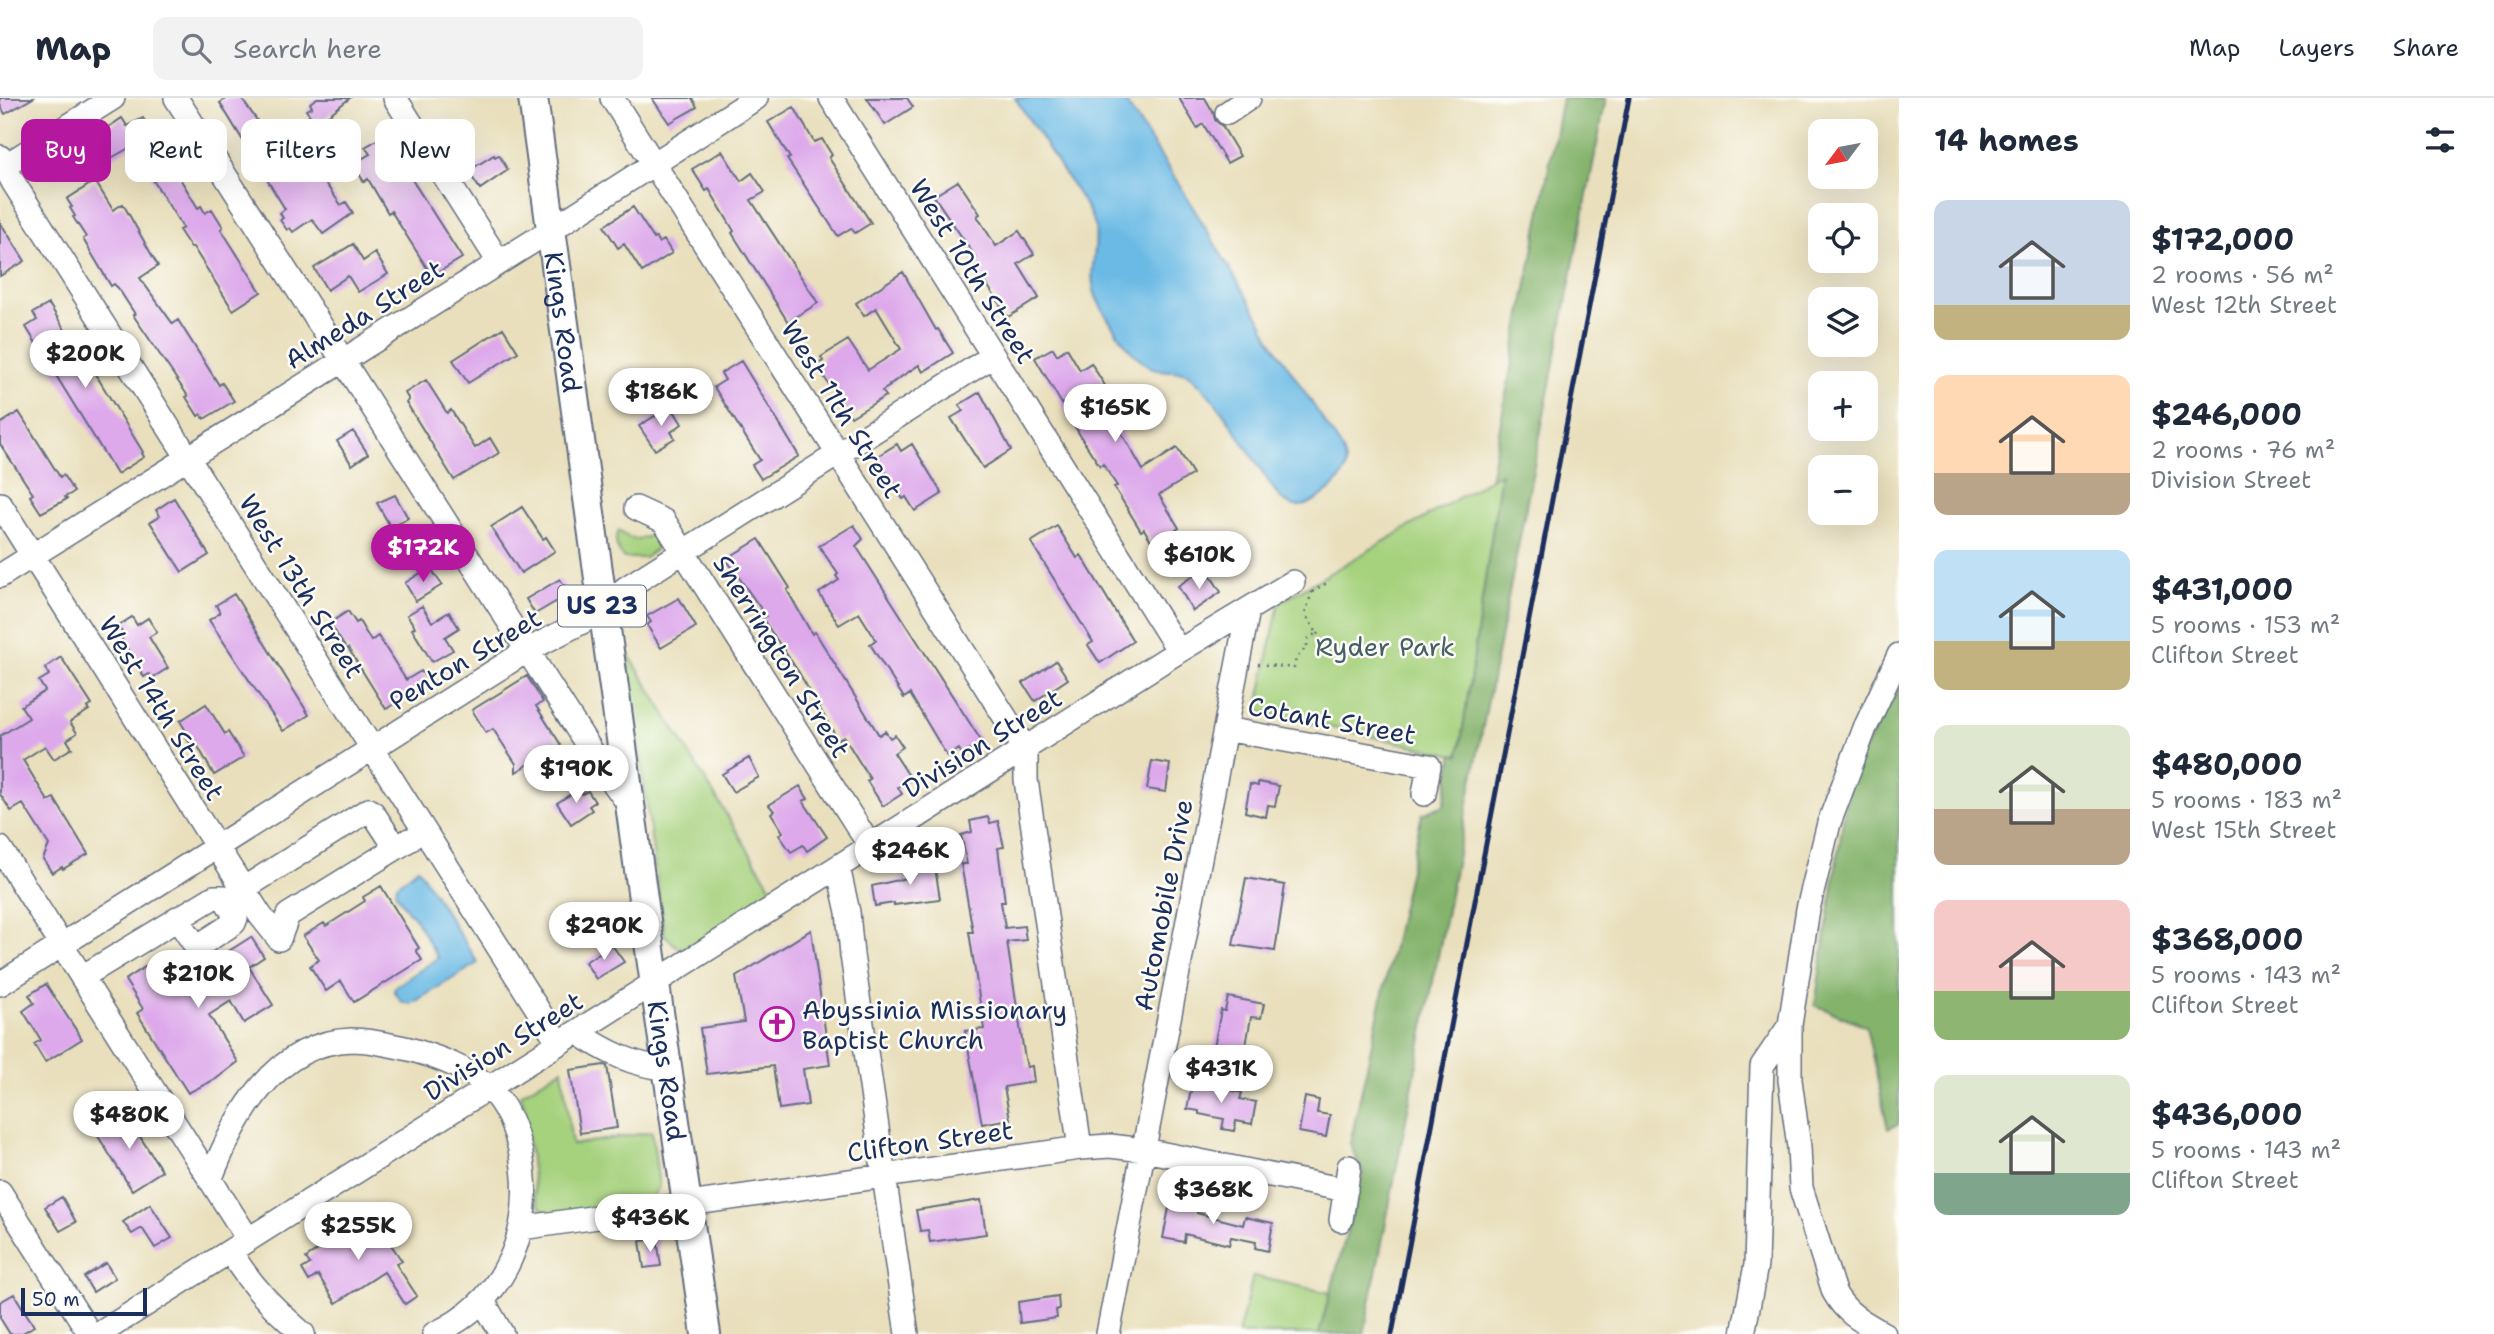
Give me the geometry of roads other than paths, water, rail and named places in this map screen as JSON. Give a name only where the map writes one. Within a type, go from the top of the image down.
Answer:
[{"type":"main road","name":"Kings Road","points":[[533,98],[654,982],[706,1334]]},
{"type":"street","points":[[2,164],[113,98]]},
{"type":"street","points":[[176,98],[597,760],[630,806]]},
{"type":"street","points":[[395,98],[499,262]]},
{"type":"street","name":"West 11th Street","points":[[612,98],[1026,750]]},
{"type":"street","name":"Almeda Street","points":[[0,576],[756,98]]},
{"type":"street","name":"West 10th Street","points":[[831,98],[1180,651]]},
{"type":"street","points":[[1227,113],[1250,98]]},
{"type":"street","name":"West 13th Street","points":[[2,164],[424,830],[568,1038]]},
{"type":"street","name":"Penton Street","points":[[0,984],[528,650],[584,621],[625,589],[993,356]]},
{"type":"street","name":"West 14th Street","points":[[0,504],[243,889],[279,940],[288,915],[396,848]]},
{"type":"street","name":"Sherrington Street","points":[[636,508],[664,522],[870,846]]},
{"type":"street","name":"Division Street","points":[[99,1334],[1180,651],[1248,610],[1303,590]]},
{"type":"street","name":"Automobile Drive","points":[[1108,1334],[1248,610]]},
{"type":"street","points":[[1884,1334],[1850,1315],[1840,1303],[1834,1292],[1801,1188],[1790,1080],[1790,1025],[1808,909],[1829,823],[1865,728],[1899,655]]},
{"type":"street","name":"Cotant Street","points":[[1225,729],[1429,766],[1424,794]]},
{"type":"street","points":[[1026,750],[1026,780],[1080,1148]]},
{"type":"street","points":[[243,889],[365,811],[373,813],[396,848],[424,830]]},
{"type":"street","points":[[0,848],[210,1180],[261,1295],[303,1334]]},
{"type":"street","points":[[838,867],[848,912],[907,1334]]},
{"type":"street","points":[[82,977],[177,918]]},
{"type":"street","points":[[1743,1334],[1756,1265],[1762,1066],[1790,1025]]},
{"type":"street","points":[[568,1038],[645,1066],[667,1068]]},
{"type":"street","points":[[210,1180],[228,1136],[248,1102],[267,1080],[290,1061],[322,1045],[354,1040],[386,1044],[430,1055],[463,1070],[489,1088],[502,1104],[517,1137],[525,1201],[516,1246],[502,1276],[483,1301],[446,1329],[434,1334]]},
{"type":"street","name":"Clifton Street","points":[[521,1228],[1080,1148],[1110,1146],[1144,1150],[1346,1190]]},
{"type":"street","points":[[1341,1220],[1349,1167]]},
{"type":"street","points":[[0,1192],[90,1334]]},
{"type":"street","points":[[483,1301],[502,1334]]},
{"type":"water","points":[[1015,98],[1123,98],[1182,189],[1270,339],[1341,447],[1346,468],[1340,480],[1327,492],[1313,502],[1300,506],[1280,498],[1228,420],[1192,377],[1148,365],[1122,340],[1094,291],[1092,273],[1096,237],[1092,218]]},
{"type":"water","points":[[418,868],[478,963],[411,1004],[402,1002],[394,991],[395,987],[438,958],[413,915],[395,892],[397,885]]},
{"type":"railway","points":[[1392,1334],[1629,98]]},
{"type":"place","name":"Abyssinia Missionary Baptist Church","points":[[777,1024]]},
{"type":"park label","name":"Ryder Park","points":[[1385,646]]}]
